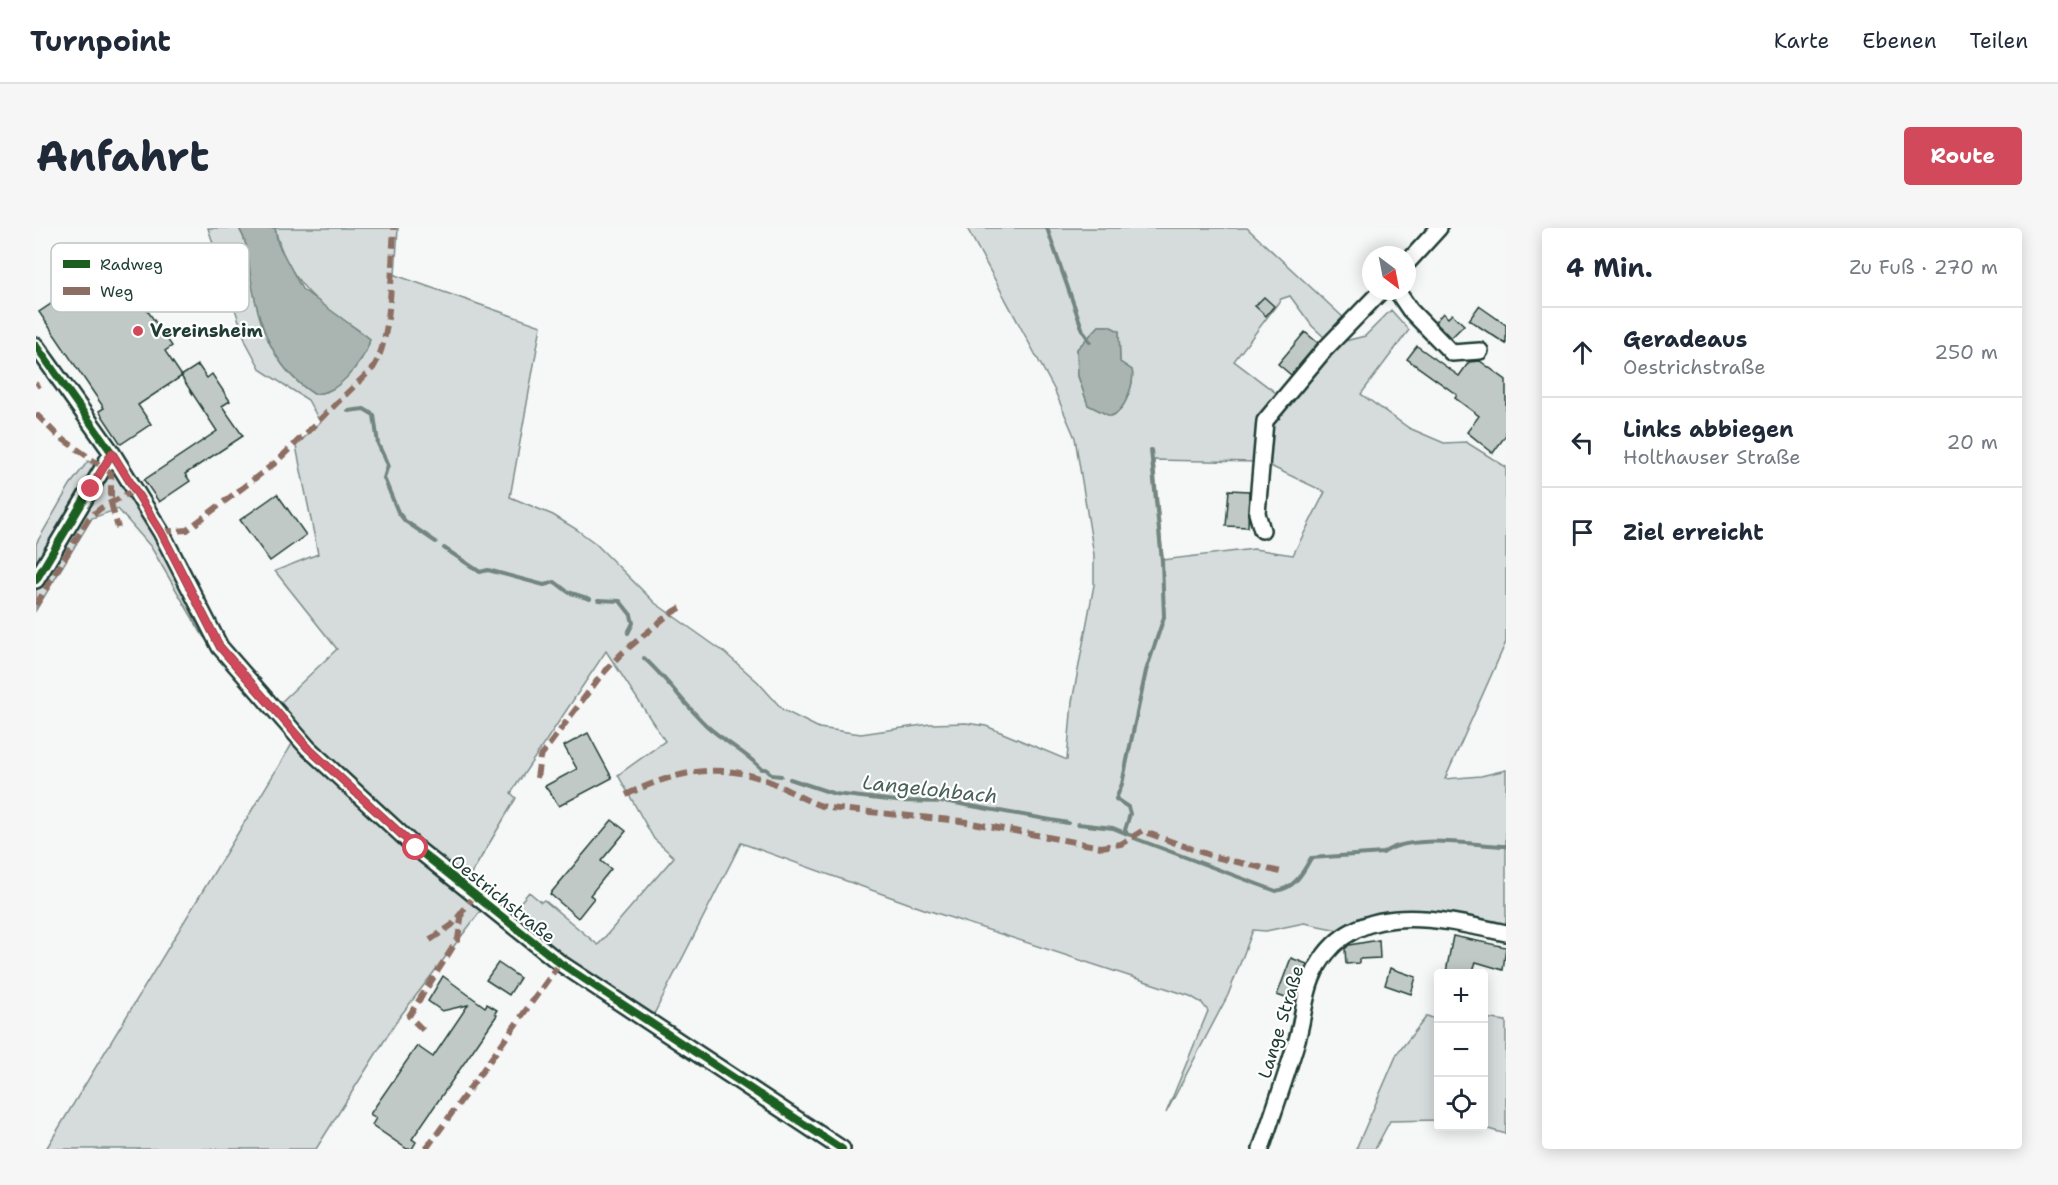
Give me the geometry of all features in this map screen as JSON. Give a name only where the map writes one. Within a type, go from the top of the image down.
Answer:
[{"type":"street","points":[[1416,253],[1439,228]]},
{"type":"street","points":[[1262,530],[1257,513],[1265,421],[1325,349],[1372,300]]},
{"type":"street","points":[[1403,300],[1452,353],[1480,351]]},
{"type":"street","name":"Oestrichstraße","points":[[36,346],[112,453],[161,532],[220,647],[308,748],[416,848],[560,963],[842,1149]]},
{"type":"street","points":[[36,580],[112,453]]},
{"type":"street","name":"Lange Straße","points":[[1261,1149],[1296,1041],[1311,979],[1321,961],[1345,934],[1365,924],[1388,919],[1422,918],[1506,933]]},
{"type":"shaded area","points":[[208,228],[239,228],[245,243],[213,243]]},
{"type":"shaded area","points":[[239,228],[275,228],[278,244],[302,289],[370,339],[360,361],[334,388],[314,394],[299,383],[277,356],[257,307],[249,264],[249,243],[245,243]]},
{"type":"shaded area","points":[[275,228],[398,228],[395,275],[541,326],[510,497],[553,515],[595,543],[655,603],[724,652],[758,682],[783,710],[819,728],[861,734],[930,724],[966,723],[986,726],[1067,760],[1072,702],[1094,585],[1094,555],[1075,438],[1054,389],[967,228],[1247,228],[1345,319],[1333,336],[1325,338],[1312,326],[1290,296],[1281,299],[1234,361],[1280,396],[1263,417],[1257,462],[1154,460],[1163,560],[1254,549],[1293,555],[1325,492],[1264,463],[1270,426],[1313,368],[1337,343],[1365,336],[1391,310],[1409,330],[1361,394],[1409,428],[1444,443],[1466,442],[1506,467],[1506,642],[1445,779],[1481,776],[1506,770],[1506,930],[1445,918],[1400,915],[1360,922],[1343,931],[1304,923],[1266,931],[1253,930],[1228,995],[1166,1113],[1208,1011],[1202,1003],[1190,996],[924,909],[741,843],[650,1022],[567,965],[507,918],[529,892],[541,902],[544,900],[598,945],[674,857],[654,839],[618,775],[665,741],[606,651],[511,793],[516,798],[466,883],[331,768],[279,704],[337,649],[275,571],[318,554],[296,446],[320,422],[308,400],[261,370],[246,342],[236,312],[249,312],[249,264],[257,307],[268,341],[287,371],[314,394],[326,392],[341,383],[360,361],[370,339],[324,307],[296,278],[283,255]],"holes":[[[1099,326],[1109,326],[1119,331],[1120,362],[1132,370],[1132,382],[1124,404],[1120,410],[1110,416],[1088,405],[1078,376],[1077,349]]]},
{"type":"shaded area","points":[[1099,326],[1109,326],[1119,331],[1120,362],[1132,370],[1132,382],[1124,404],[1120,410],[1110,416],[1088,405],[1078,376],[1077,349]]},
{"type":"shaded area","points":[[88,461],[107,475],[120,473],[157,542],[171,534],[227,647],[279,704],[267,712],[203,636],[151,547],[118,509],[92,518],[36,610],[36,544],[70,485]]},
{"type":"shaded area","points":[[292,744],[462,896],[483,908],[398,1019],[316,1149],[46,1149]]},
{"type":"shaded area","points":[[1427,1016],[1434,1019],[1434,1120],[1390,1121],[1375,1149],[1356,1149],[1397,1054]]},
{"type":"shaded area","points":[[1488,1019],[1506,1021],[1506,1134],[1488,1129]]},
{"type":"building","points":[[1264,297],[1274,306],[1266,316],[1255,306]]},
{"type":"building","points":[[51,304],[51,312],[149,312],[172,346],[165,351],[182,376],[138,405],[151,424],[121,444],[99,411],[104,408],[39,312]]},
{"type":"building","points":[[1479,306],[1506,325],[1506,344],[1469,320]]},
{"type":"building","points":[[1443,313],[1448,318],[1452,314],[1464,325],[1451,338],[1435,322]]},
{"type":"building","points":[[1305,332],[1318,343],[1291,375],[1278,364]]},
{"type":"building","points":[[1417,346],[1459,376],[1469,362],[1480,361],[1506,380],[1506,435],[1493,453],[1467,432],[1479,416],[1455,398],[1457,395],[1407,359]]},
{"type":"building","points":[[198,365],[207,378],[212,374],[230,401],[222,406],[243,436],[185,474],[190,481],[159,502],[144,480],[217,431],[181,376]]},
{"type":"building","points":[[1229,490],[1249,491],[1248,527],[1226,526]]},
{"type":"building","points":[[277,494],[306,535],[270,561],[240,520]]},
{"type":"building","points":[[588,733],[612,778],[559,806],[545,786],[577,769],[564,746]]},
{"type":"building","points":[[612,820],[626,831],[601,861],[611,869],[590,895],[594,898],[578,918],[550,894]]},
{"type":"building","points":[[1453,936],[1506,947],[1503,970],[1476,962],[1474,969],[1447,969]]},
{"type":"building","points":[[1379,940],[1380,958],[1359,959],[1359,963],[1346,964],[1345,949],[1349,945]]},
{"type":"building","points":[[1291,958],[1307,964],[1294,1001],[1277,995]]},
{"type":"building","points":[[498,963],[520,978],[509,995],[486,980]]},
{"type":"building","points":[[1390,968],[1416,977],[1411,994],[1385,985]]},
{"type":"building","points":[[443,976],[485,1007],[487,1004],[497,1010],[495,1013],[497,1015],[412,1139],[416,1142],[412,1149],[407,1149],[372,1125],[376,1118],[370,1114],[417,1046],[433,1057],[468,1005],[442,1011],[428,1001]]},
{"type":"waterway","points":[[1047,228],[1083,331],[1090,342]]},
{"type":"waterway","name":"Langelohbach","points":[[348,411],[364,409],[374,415],[378,444],[388,465],[384,478],[398,512],[405,521],[436,542]]},
{"type":"waterway","points":[[1127,834],[1125,830],[1130,814],[1128,807],[1116,799],[1122,784],[1146,671],[1164,617],[1162,561],[1151,450]]},
{"type":"waterway","name":"Langelohbach","points":[[444,548],[480,572],[488,570],[544,585],[555,582],[568,592],[590,599]]},
{"type":"waterway","name":"Langelohbach","points":[[598,600],[620,601],[631,615],[633,623],[628,633]]},
{"type":"waterway","name":"Langelohbach","points":[[644,658],[707,726],[762,769],[766,769],[772,775],[781,776]]},
{"type":"waterway","name":"Langelohbach","points":[[790,779],[835,794],[897,801],[949,802],[1068,823]]},
{"type":"waterway","name":"Langelohbach","points":[[1078,824],[1113,828],[1130,835]]},
{"type":"waterway","name":"Langelohbach","points":[[1134,838],[1276,891],[1293,883],[1301,875],[1311,858],[1383,853],[1409,843],[1425,842],[1506,846]]},
{"type":"marked path","points":[[161,532],[187,530],[275,463],[373,368],[380,355],[388,320],[394,228]]},
{"type":"marked path","points":[[36,414],[57,435],[111,473],[111,503],[118,528]]},
{"type":"marked path","points":[[36,605],[89,518],[101,508],[135,490]]},
{"type":"marked path","points":[[537,778],[540,757],[599,678],[621,654],[668,615],[684,606]]},
{"type":"marked path","points":[[626,795],[680,775],[698,772],[735,772],[773,783],[829,808],[961,821],[1101,847],[1121,844],[1142,831],[1215,857],[1281,872]]},
{"type":"marked path","points":[[430,940],[452,925],[475,895]]},
{"type":"marked path","points":[[423,1030],[409,1016],[458,939],[462,912]]},
{"type":"marked path","points":[[426,1149],[560,963]]},
{"type":"cycle path","points":[[36,346],[112,453],[161,532],[220,647],[308,748],[416,848],[560,963],[842,1149]]},
{"type":"cycle path","points":[[36,580],[112,453]]},
{"type":"place","name":"Vereinsheim","points":[[138,331]]},
{"type":"route","points":[[91,489],[112,453],[161,532],[220,647],[308,748],[416,848]]}]
